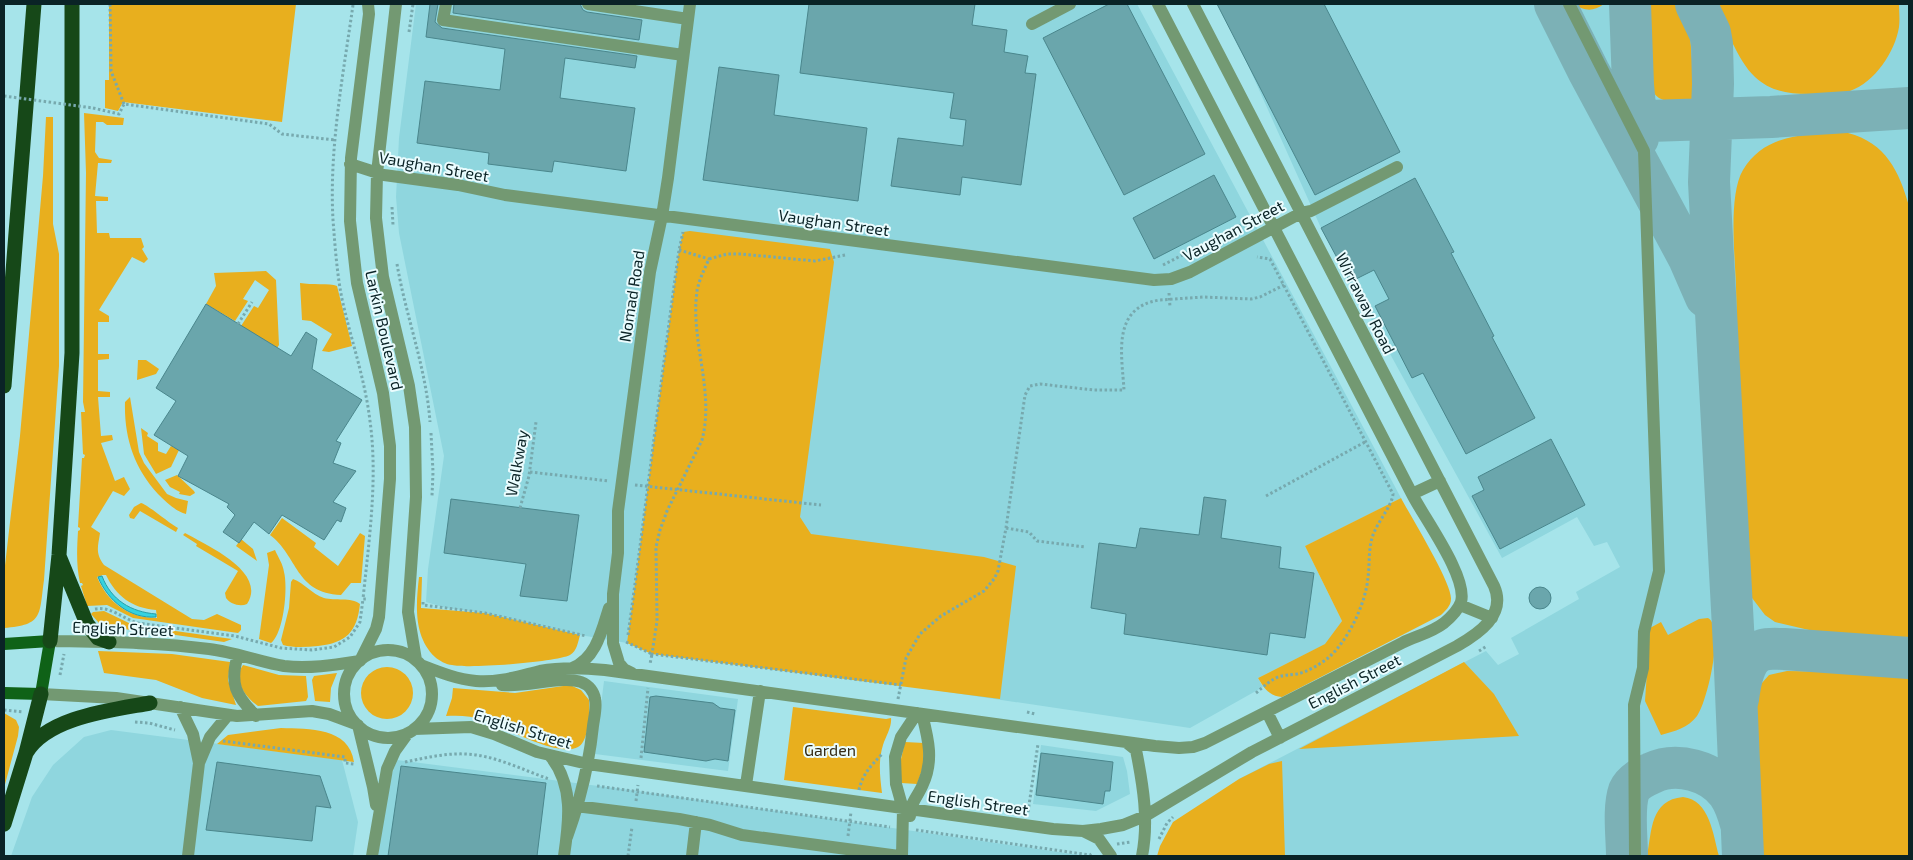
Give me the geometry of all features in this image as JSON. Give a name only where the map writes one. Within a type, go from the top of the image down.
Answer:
[{"type":"highway","points":[[4,386],[34,4]]},
{"type":"highway","points":[[50,641],[72,353],[72,4]]},
{"type":"highway","points":[[58,555],[87,624],[98,638],[109,642]]},
{"type":"highway","points":[[4,824],[26,753],[41,694]]},
{"type":"highway","points":[[26,753],[36,740],[58,726],[82,718],[150,703]]},
{"type":"main road","name":"English Street","points":[[5,644],[50,641]]},
{"type":"main road","points":[[4,692],[41,694],[50,641]]},
{"type":"street","name":"Larkin Boulevard","points":[[360,660],[376,629],[379,617],[390,461],[383,393],[362,308],[352,255],[350,221],[350,164],[369,14],[368,4]]},
{"type":"street","name":"Larkin Boulevard","points":[[396,4],[377,173],[376,218],[383,277],[408,380],[415,427],[416,497],[408,612],[418,663]]},
{"type":"street","points":[[446,4],[443,20],[684,55]]},
{"type":"street","points":[[588,4],[688,19]]},
{"type":"street","name":"Nomad Road","points":[[632,673],[622,666],[614,652],[612,638],[613,594],[618,553],[618,511],[650,272],[662,216],[690,4]]},
{"type":"street","points":[[1032,24],[1070,4]]},
{"type":"street","points":[[1158,4],[1412,494],[1455,569],[1462,596],[1460,605],[1492,618]]},
{"type":"street","name":"Wirraway Road","points":[[1193,4],[1496,590],[1497,603],[1492,618]]},
{"type":"street","points":[[1568,4],[1644,151],[1659,572],[1644,632],[1643,668],[1634,705],[1635,856]]},
{"type":"street","name":"Vaughan Street","points":[[350,164],[377,173],[505,195],[1154,280],[1170,279],[1190,272],[1301,213],[1310,211],[1398,167]]},
{"type":"street","points":[[1412,494],[1440,481]]},
{"type":"street","name":"Nomad Road","points":[[570,668],[584,662],[592,652],[613,594]]},
{"type":"street","name":"English Street","points":[[418,663],[449,676],[482,681],[570,668],[632,673],[1167,748],[1193,747],[1225,734],[1402,643],[1432,630],[1445,622],[1460,605]]},
{"type":"street","name":"English Street","points":[[411,731],[454,726],[471,727],[552,757],[588,764],[1026,826],[1082,831],[1112,827],[1145,816],[1220,770],[1457,646],[1476,635],[1492,618]]},
{"type":"street","name":"English Street","points":[[50,641],[169,644],[210,649],[292,666],[322,666],[360,660]]},
{"type":"street","points":[[372,856],[376,806],[374,787],[357,725],[347,709],[344,692],[349,675],[360,660],[374,652],[389,650],[403,653],[418,663],[430,682],[431,702],[427,714],[411,731],[389,763],[375,828]]},
{"type":"street","points":[[238,655],[233,677],[236,691],[256,716]]},
{"type":"street","points":[[482,681],[522,686],[575,681],[588,686],[594,694],[596,705],[588,764],[583,787],[573,806],[564,856]]},
{"type":"street","points":[[746,785],[760,691]]},
{"type":"street","points":[[41,694],[107,698],[228,715],[256,716],[291,711],[312,711],[329,714],[357,725],[369,733],[382,737],[395,737],[411,731]]},
{"type":"street","points":[[180,708],[193,734],[199,763]]},
{"type":"street","points":[[1267,712],[1280,738]]},
{"type":"street","points":[[906,809],[923,785],[929,762],[929,743],[919,714]]},
{"type":"street","points":[[573,806],[710,824],[742,835],[901,856],[906,829],[906,809],[896,784],[895,757],[901,738],[919,714]]},
{"type":"street","points":[[188,856],[199,763],[210,737],[228,715]]},
{"type":"street","points":[[1126,742],[1134,747],[1137,753],[1145,816],[1145,841],[1142,856]]},
{"type":"street","points":[[552,757],[563,775],[573,806]]},
{"type":"street","points":[[583,787],[589,799],[612,811]]},
{"type":"street","points":[[692,856],[696,822]]},
{"type":"street","points":[[1082,831],[1099,839],[1108,852]]},
{"type":"path","points":[[4,96],[93,108],[119,114],[124,104],[111,71],[110,4]]},
{"type":"path","points":[[408,33],[413,4]]},
{"type":"path","points":[[124,104],[270,124],[282,134],[335,140]]},
{"type":"path","points":[[392,176],[394,234]]},
{"type":"path","points":[[627,643],[657,407],[685,219]]},
{"type":"path","points":[[1162,266],[1241,225]]},
{"type":"path","points":[[679,250],[709,259],[733,254],[809,260],[821,260],[842,255],[850,256]]},
{"type":"path","points":[[1256,693],[1277,677],[1307,670],[1328,658],[1341,644],[1364,601],[1370,546],[1377,525],[1391,503],[1393,494],[1270,259],[1257,257]]},
{"type":"path","points":[[397,258],[427,392],[433,472],[431,505]]},
{"type":"path","points":[[709,259],[698,286],[696,312],[706,401],[705,429],[702,440],[660,530],[656,547],[657,621],[652,654],[901,685]]},
{"type":"path","points":[[898,710],[906,658],[920,634],[941,616],[984,591],[994,579],[1001,560],[1025,395],[1030,386],[1040,384],[1094,390],[1124,390],[1122,332],[1130,317],[1138,309],[1153,301],[1160,300],[1203,297],[1260,297],[1284,286]]},
{"type":"path","points":[[238,324],[252,302]]},
{"type":"path","name":"Walkway","points":[[520,508],[530,472],[536,422]]},
{"type":"path","points":[[1266,496],[1365,442]]},
{"type":"path","points":[[530,472],[821,505]]},
{"type":"path","points":[[1006,528],[1029,532],[1037,541],[1085,547]]},
{"type":"path","points":[[1478,651],[1487,646]]},
{"type":"path","points":[[1026,826],[1042,715],[1027,712]]},
{"type":"path","points":[[846,849],[854,790],[859,791],[867,768],[883,752]]},
{"type":"path","points":[[637,791],[1090,855],[1108,852],[1119,843],[1145,841],[1157,843],[1167,823],[1174,817]]},
{"type":"shaded area","points":[[416,4],[1137,4],[1401,498],[1305,546],[1342,621],[1326,644],[1258,678],[1263,687],[1190,728],[901,685],[652,654],[627,643],[580,635],[485,613],[446,608],[426,602],[428,569],[444,456],[399,233],[396,197],[399,138]]},
{"type":"shaded area","points":[[1217,4],[1909,4],[1909,856],[1241,856],[1239,779],[1486,651],[1498,665],[1519,654],[1511,638],[1579,599],[1576,592],[1620,567],[1607,542],[1594,546],[1577,517],[1502,558],[1321,228],[1239,45]]},
{"type":"shaded area","points":[[604,681],[738,699],[728,771],[595,754]]},
{"type":"shaded area","points":[[111,730],[342,760],[358,822],[353,856],[11,856],[32,797],[53,765],[84,737]]},
{"type":"shaded area","points":[[1041,745],[1123,757],[1130,794],[1096,811],[1033,804]]},
{"type":"shaded area","points":[[397,760],[637,791],[1086,856],[378,856],[387,788]]},
{"type":"green space","points":[[109,4],[296,4],[282,122],[123,102],[118,111],[105,108],[105,80],[109,80]]},
{"type":"green space","points":[[1574,4],[1604,4],[1589,10]]},
{"type":"green space","points":[[1648,4],[1675,4],[1690,34],[1695,100],[1667,101],[1656,96],[1653,91],[1650,83]]},
{"type":"green space","points":[[1714,4],[1899,4],[1899,27],[1893,46],[1882,65],[1868,81],[1859,87],[1835,94],[1793,93],[1773,89],[1755,77],[1737,52]]},
{"type":"green space","points":[[84,113],[124,118],[123,125],[107,125],[103,122],[96,122],[95,152],[99,158],[112,160],[111,163],[98,163],[95,196],[108,197],[108,201],[96,201],[97,233],[109,233],[110,238],[141,238],[144,247],[142,249],[148,259],[144,263],[132,257],[99,310],[109,316],[109,322],[98,322],[98,354],[109,354],[109,359],[98,360],[98,391],[110,392],[110,397],[98,397],[101,436],[112,435],[113,440],[101,443],[115,481],[124,477],[130,489],[124,496],[113,491],[91,527],[100,533],[99,557],[104,565],[192,619],[204,620],[217,614],[241,625],[241,630],[238,633],[133,618],[107,605],[87,606],[81,586],[83,585],[80,583],[77,557],[78,531],[80,530],[78,527],[82,458],[85,455],[83,454],[81,412],[85,412],[83,402],[86,173]],"holes":[[[106,575],[120,595],[139,607],[156,610],[157,618],[129,612],[113,601],[97,577]]]},
{"type":"green space","points":[[46,117],[53,117],[53,224],[59,254],[59,366],[44,580],[40,610],[33,621],[17,627],[4,628],[4,574],[20,436],[43,176]]},
{"type":"green space","points":[[1848,133],[1872,144],[1889,160],[1901,181],[1909,206],[1909,638],[1893,641],[1809,630],[1775,622],[1765,615],[1749,594],[1740,434],[1734,243],[1735,194],[1743,170],[1752,158],[1763,149],[1776,142],[1803,135]]},
{"type":"green space","points":[[690,231],[830,249],[834,262],[800,517],[811,534],[984,557],[1016,566],[1000,699],[652,654],[627,643],[679,250],[683,232]]},
{"type":"green space","points":[[266,271],[276,280],[279,345],[277,348],[241,326],[254,306],[258,308],[269,290],[255,280],[243,299],[248,301],[235,321],[206,304],[216,286],[214,273]]},
{"type":"green space","points":[[300,283],[337,286],[352,346],[329,352],[322,351],[332,334],[311,321],[302,320]]},
{"type":"green space","points":[[138,360],[146,360],[159,369],[156,374],[137,380]]},
{"type":"green space","points":[[130,397],[139,452],[144,463],[167,494],[188,501],[186,514],[167,503],[158,494],[137,463],[126,427],[125,402]]},
{"type":"green space","points":[[141,428],[148,433],[147,436],[158,443],[158,451],[166,454],[171,446],[179,450],[171,467],[156,474],[144,454]]},
{"type":"green space","points":[[177,475],[195,493],[190,496],[179,494],[180,492],[170,487],[165,480]]},
{"type":"green space","points":[[1401,498],[1445,579],[1450,591],[1451,602],[1449,606],[1441,615],[1282,697],[1270,693],[1258,678],[1325,644],[1342,621],[1305,546]]},
{"type":"green space","points":[[141,503],[178,528],[176,532],[140,511],[134,519],[130,518],[129,515],[134,507]]},
{"type":"green space","points":[[282,518],[316,543],[314,547],[338,566],[360,533],[365,536],[361,583],[351,583],[341,595],[326,593],[314,588],[306,581],[279,544],[270,535]]},
{"type":"green space","points":[[185,533],[219,552],[242,571],[249,581],[251,592],[247,604],[235,604],[226,598],[225,593],[238,571],[196,546],[197,544],[183,535]]},
{"type":"green space","points":[[241,539],[253,549],[257,561],[236,546]]},
{"type":"green space","points":[[275,550],[282,563],[285,579],[285,598],[279,630],[271,643],[259,639],[269,565],[267,553]]},
{"type":"green space","points":[[419,577],[422,577],[421,608],[485,613],[580,635],[576,649],[570,655],[562,658],[531,662],[476,666],[450,665],[445,663],[436,658],[428,649],[419,630],[417,598]]},
{"type":"green space","points":[[293,579],[324,598],[348,600],[360,604],[353,629],[343,639],[318,646],[291,647],[283,645],[281,640],[289,608],[291,582]]},
{"type":"green space","points":[[104,611],[133,625],[232,639],[224,642],[111,628],[99,623],[91,614]]},
{"type":"green space","points":[[1708,618],[1713,624],[1715,650],[1713,666],[1701,708],[1697,716],[1690,723],[1661,735],[1645,701],[1650,628],[1661,622],[1668,635],[1699,619]]},
{"type":"green space","points":[[98,651],[172,654],[230,662],[228,680],[236,705],[202,698],[156,680],[104,673]]},
{"type":"green space","points":[[1464,662],[1494,694],[1519,736],[1299,749]]},
{"type":"green space","points":[[243,665],[279,675],[306,676],[308,697],[306,701],[258,706],[245,693],[240,683],[240,671]]},
{"type":"green space","points":[[382,667],[392,667],[401,671],[409,679],[413,693],[409,707],[401,715],[392,719],[382,719],[373,715],[365,707],[361,698],[361,688],[365,679],[373,671]]},
{"type":"green space","points":[[1787,671],[1885,673],[1900,675],[1909,679],[1909,856],[1752,856],[1747,719],[1754,692],[1769,675]]},
{"type":"green space","points":[[337,673],[331,688],[330,702],[315,701],[312,680],[314,676]]},
{"type":"green space","points":[[570,685],[581,690],[589,700],[587,733],[582,744],[578,747],[569,749],[545,745],[479,719],[465,716],[446,716],[453,688],[515,693]]},
{"type":"green space","name":"Garden","points":[[793,707],[886,719],[891,718],[890,728],[880,757],[882,793],[784,780]]},
{"type":"green space","points":[[4,713],[16,720],[19,727],[4,788]]},
{"type":"green space","points":[[281,728],[315,730],[336,736],[351,751],[354,762],[217,744],[228,735]]},
{"type":"green space","points":[[905,742],[924,743],[923,767],[917,784],[901,783],[901,759]]},
{"type":"green space","points":[[1282,761],[1285,856],[1157,856],[1160,846],[1173,822],[1239,779],[1269,764]]},
{"type":"green space","points":[[1683,797],[1692,800],[1705,811],[1719,856],[1647,856],[1654,818],[1658,810],[1672,799]]},
{"type":"water","points":[[102,576],[116,598],[138,611],[156,614],[156,617],[137,615],[121,607],[102,586],[98,577]]},
{"type":"building","points":[[430,4],[438,4],[435,22],[442,28],[637,56],[635,68],[565,58],[560,98],[635,108],[626,171],[554,161],[552,172],[488,164],[489,153],[417,143],[425,81],[500,90],[505,49],[426,37]]},
{"type":"building","points":[[454,4],[580,4],[583,10],[587,12],[642,20],[639,40],[453,13]]},
{"type":"building","points":[[809,4],[975,4],[972,25],[1007,30],[1004,52],[1028,56],[1025,73],[1036,74],[1021,185],[962,177],[960,195],[891,186],[898,138],[963,146],[966,120],[950,118],[954,93],[800,73]]},
{"type":"building","points":[[1109,4],[1127,4],[1205,154],[1124,195],[1043,38]]},
{"type":"building","points":[[1217,4],[1324,4],[1400,152],[1315,195]]},
{"type":"building","points":[[719,67],[779,75],[774,115],[867,128],[858,201],[703,180]]},
{"type":"building","points":[[1214,175],[1236,217],[1154,259],[1133,218]]},
{"type":"building","points":[[1415,178],[1454,252],[1451,253],[1494,336],[1492,337],[1535,418],[1466,454],[1423,373],[1412,378],[1375,306],[1389,299],[1374,270],[1350,282],[1321,228]]},
{"type":"building","points":[[206,304],[291,356],[306,332],[317,339],[312,369],[362,400],[336,441],[341,443],[333,463],[356,471],[333,502],[346,508],[341,522],[337,520],[324,540],[282,515],[269,534],[254,522],[239,543],[223,532],[235,515],[227,507],[229,504],[178,476],[188,456],[154,435],[176,401],[156,388]]},
{"type":"building","points":[[1551,439],[1585,505],[1500,549],[1472,496],[1484,490],[1478,477]]},
{"type":"building","points":[[1204,497],[1226,500],[1221,538],[1281,547],[1279,568],[1314,573],[1305,638],[1270,633],[1267,655],[1124,634],[1126,614],[1091,608],[1099,543],[1136,548],[1140,528],[1199,535]]},
{"type":"building","points":[[451,499],[579,515],[567,601],[520,596],[526,564],[444,553]]},
{"type":"building","points":[[1536,587],[1544,587],[1551,594],[1551,602],[1544,609],[1536,609],[1529,602],[1529,594]]},
{"type":"building","points":[[656,696],[713,703],[720,708],[735,710],[728,761],[715,759],[706,761],[644,752],[650,697]]},
{"type":"building","points":[[1041,753],[1113,762],[1110,791],[1105,791],[1103,804],[1036,795]]},
{"type":"building","points":[[217,762],[320,776],[331,808],[316,806],[312,841],[206,830]]},
{"type":"building","points":[[401,766],[546,783],[537,856],[388,856]]},
{"type":"taxiway","points":[[1555,4],[1589,72],[1689,258],[1706,297]]},
{"type":"taxiway","points":[[1630,4],[1633,85],[1638,138]]},
{"type":"taxiway","points":[[1696,4],[1710,33],[1712,44],[1713,84],[1709,182],[1734,646],[1743,856]]},
{"type":"taxiway","points":[[1601,90],[1619,109],[1629,116],[1649,121],[1771,117],[1909,108]]},
{"type":"taxiway","points":[[1738,699],[1747,663],[1757,653],[1765,649],[1909,658]]},
{"type":"taxiway","points":[[1627,856],[1626,814],[1629,791],[1639,780],[1662,770],[1683,768],[1704,774],[1713,779],[1728,793],[1736,808],[1741,824]]}]
